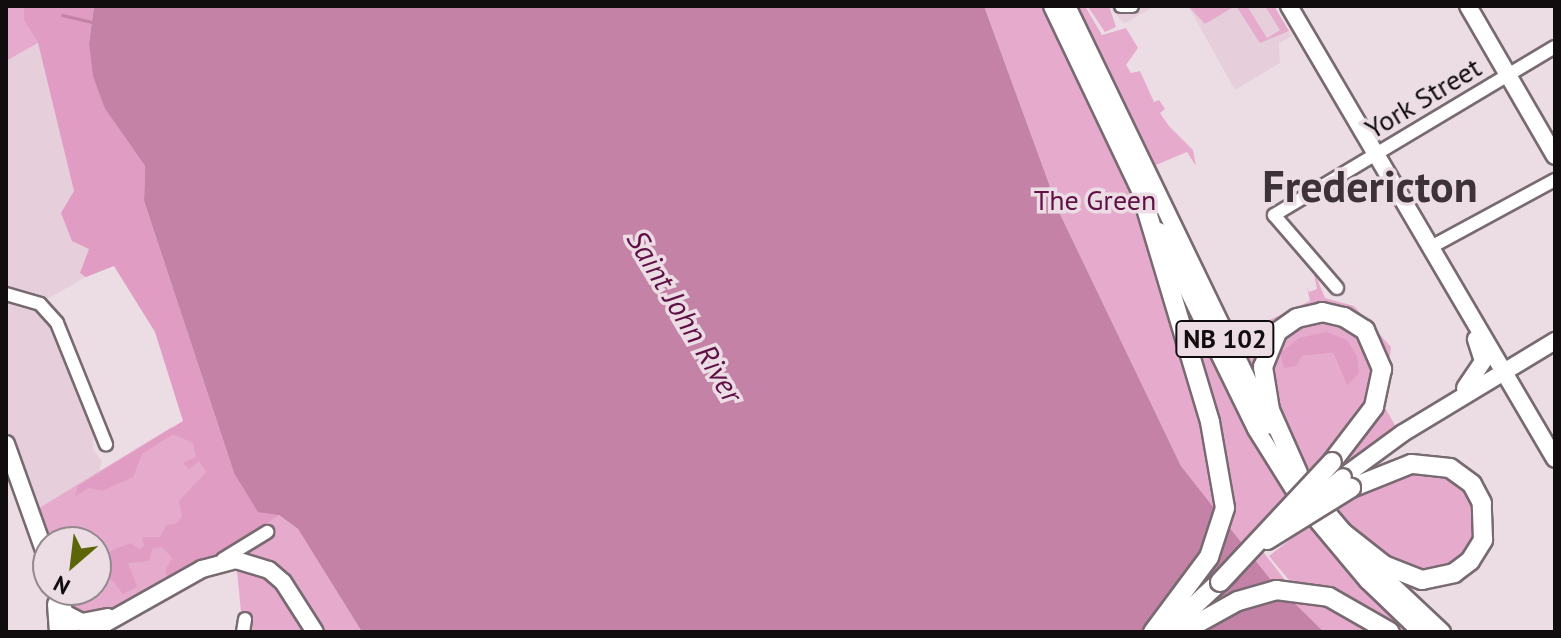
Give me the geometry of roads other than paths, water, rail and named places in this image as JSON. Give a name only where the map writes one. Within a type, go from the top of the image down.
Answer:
[{"type":"highway","points":[[1142,195],[1210,422],[1224,491],[1222,527],[1209,557],[1153,632]]},
{"type":"highway","points":[[1220,582],[1342,476],[1374,407],[1382,369],[1365,330],[1332,313],[1309,314],[1277,332],[1262,379],[1298,473]]},
{"type":"highway","points":[[1166,632],[1342,476],[1411,464],[1450,468],[1472,484],[1482,503],[1483,540],[1470,561],[1454,573],[1422,580],[1384,565],[1341,531]]},
{"type":"highway","points":[[1182,632],[1238,601],[1276,590],[1329,597],[1383,628]]},
{"type":"main road","name":"NB 102","points":[[1052,6],[1249,416],[1295,492],[1351,563],[1421,632]]},
{"type":"main road","name":"NB 102","points":[[1067,6],[1244,379],[1298,473],[1341,531],[1442,632]]},
{"type":"main road","points":[[1289,6],[1555,459]]},
{"type":"main road","points":[[1468,6],[1555,156]]},
{"type":"main road","points":[[1449,404],[1477,375],[1483,361],[1468,311]]},
{"type":"main road","points":[[1342,476],[1449,404],[1555,341]]},
{"type":"main road","points":[[6,444],[12,480],[32,526]]},
{"type":"main road","points":[[90,632],[216,563],[236,560],[269,570],[283,582],[315,632]]},
{"type":"main road","points":[[57,606],[58,632]]},
{"type":"main road","points":[[62,606],[71,632]]},
{"type":"main road","points":[[64,613],[82,622],[128,611]]},
{"type":"street","points":[[1121,6],[1132,6]]},
{"type":"street","name":"York Street","points":[[1337,288],[1274,215],[1555,47]]},
{"type":"street","points":[[1431,247],[1555,180]]},
{"type":"street","points":[[6,294],[40,304],[57,323],[106,444]]},
{"type":"street","points":[[216,563],[267,532]]},
{"type":"water","name":"Saint John River","points":[[94,6],[984,6],[1060,214],[1181,466],[1271,580],[1324,632],[362,632],[298,529],[279,515],[258,512],[234,473],[144,201],[145,166],[105,109],[93,76],[89,43]]},
{"type":"waterway","points":[[62,15],[92,22]]},
{"type":"district","name":"Fredericton","points":[[1370,186]]},
{"type":"park label","name":"The Green","points":[[1095,200]]}]
